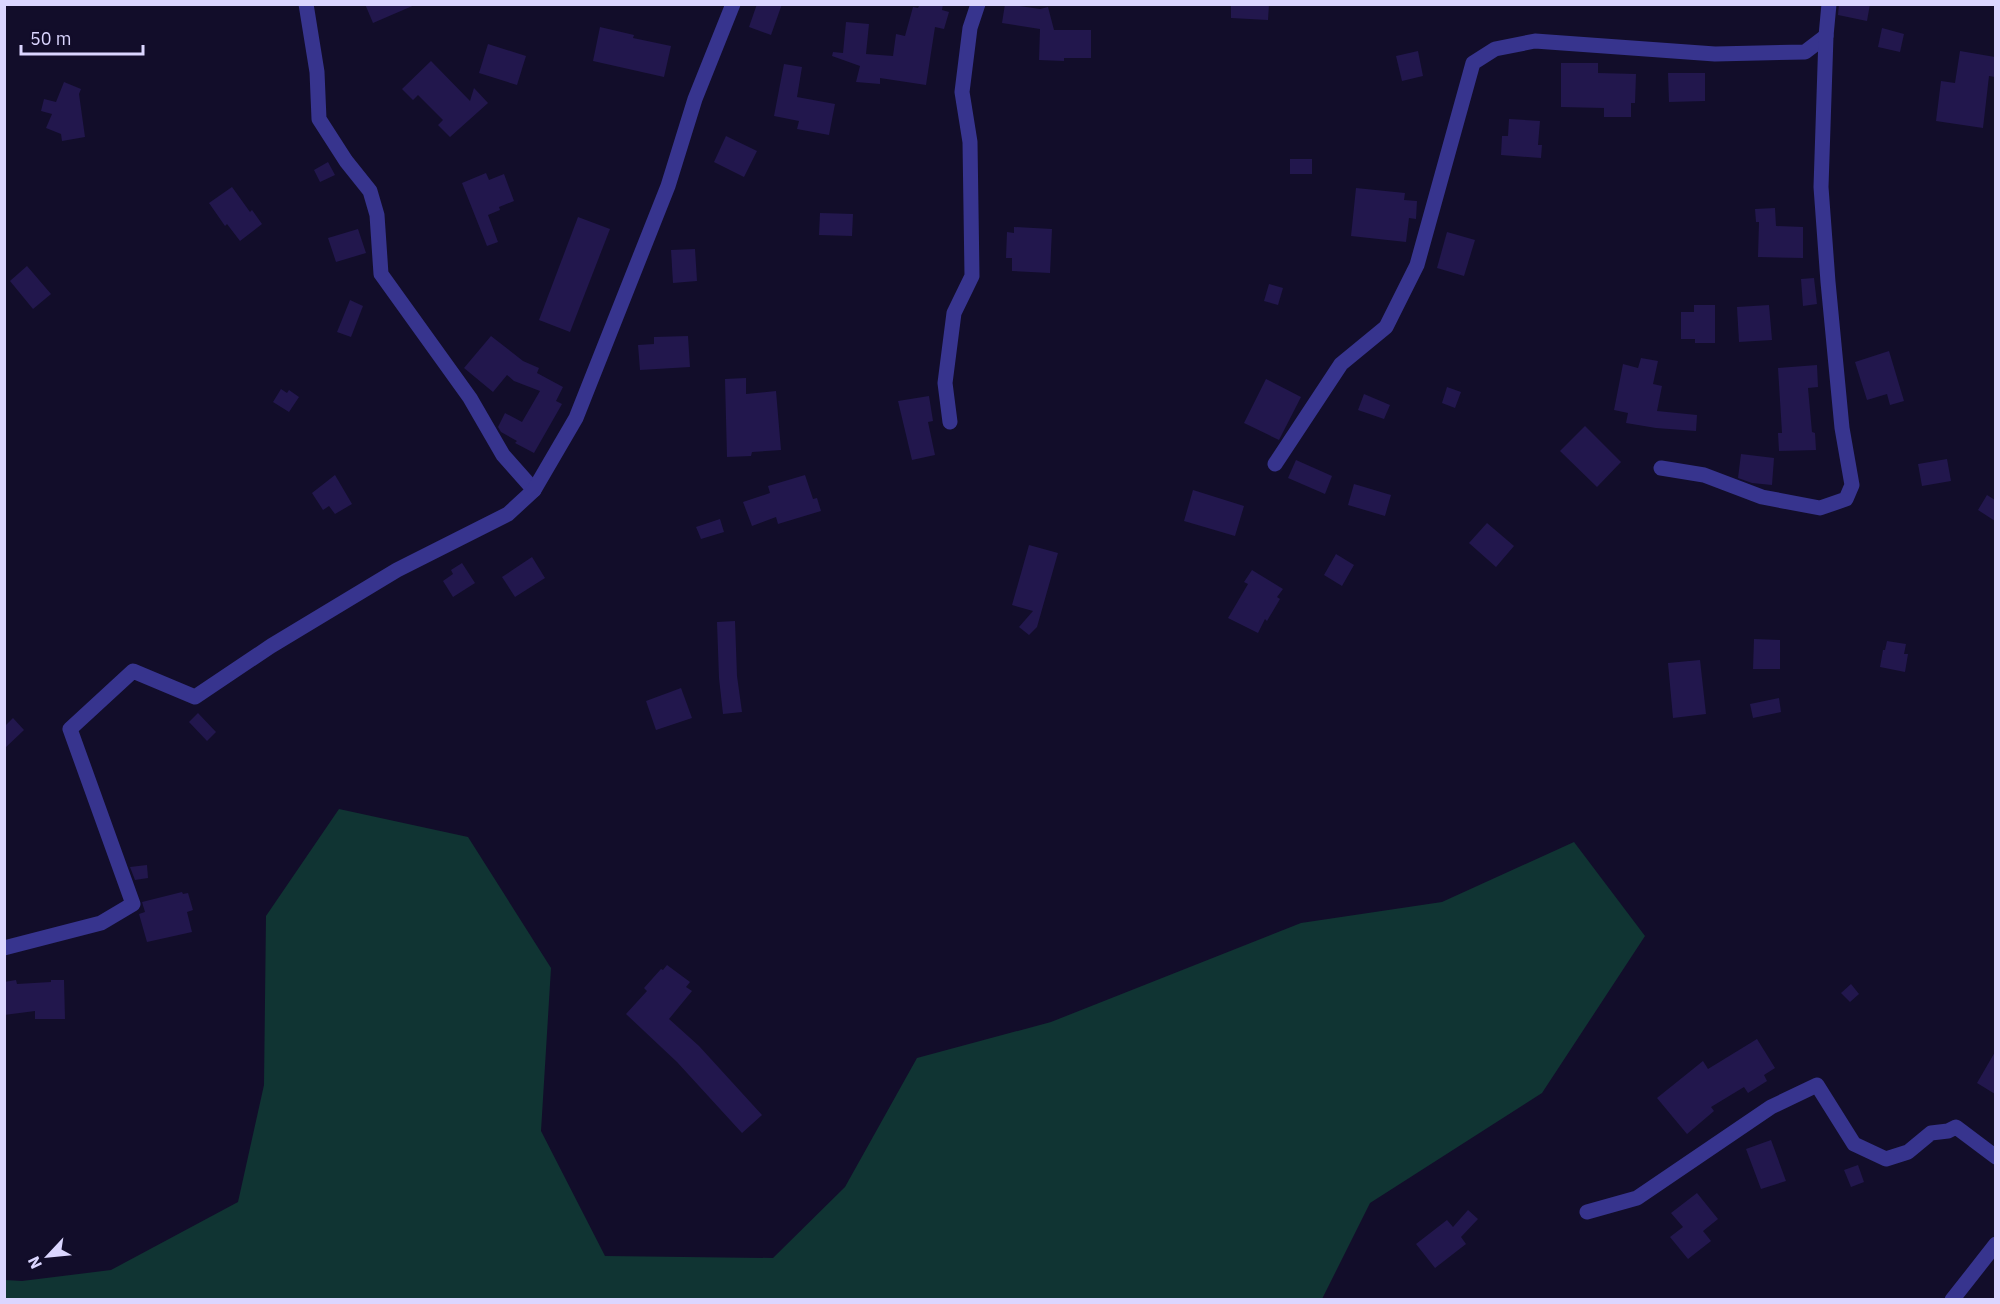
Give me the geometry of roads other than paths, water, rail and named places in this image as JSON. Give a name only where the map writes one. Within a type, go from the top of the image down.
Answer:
[{"type":"street","points":[[306,4],[317,72],[320,119],[346,161],[370,191],[377,215],[381,274],[470,398],[503,455],[534,490]]},
{"type":"street","points":[[4,948],[101,923],[133,904],[70,729],[134,671],[195,697],[271,646],[397,570],[508,514],[534,490],[576,418],[668,186],[695,99],[733,4]]},
{"type":"street","points":[[950,422],[945,383],[954,313],[972,276],[970,142],[962,92],[970,28],[978,4]]},
{"type":"street","points":[[1661,468],[1704,475],[1762,497],[1820,508],[1846,499],[1852,485],[1842,428],[1821,187],[1829,4]]},
{"type":"street","points":[[1275,464],[1341,364],[1386,327],[1417,265],[1473,63],[1495,49],[1535,41],[1715,54],[1804,52],[1826,36]]},
{"type":"street","points":[[1587,1212],[1637,1198],[1771,1107],[1817,1085],[1854,1144],[1876,1156],[1886,1159],[1908,1152],[1931,1133],[1956,1128],[1995,1157]]},
{"type":"street","points":[[1952,1299],[1995,1244]]}]
